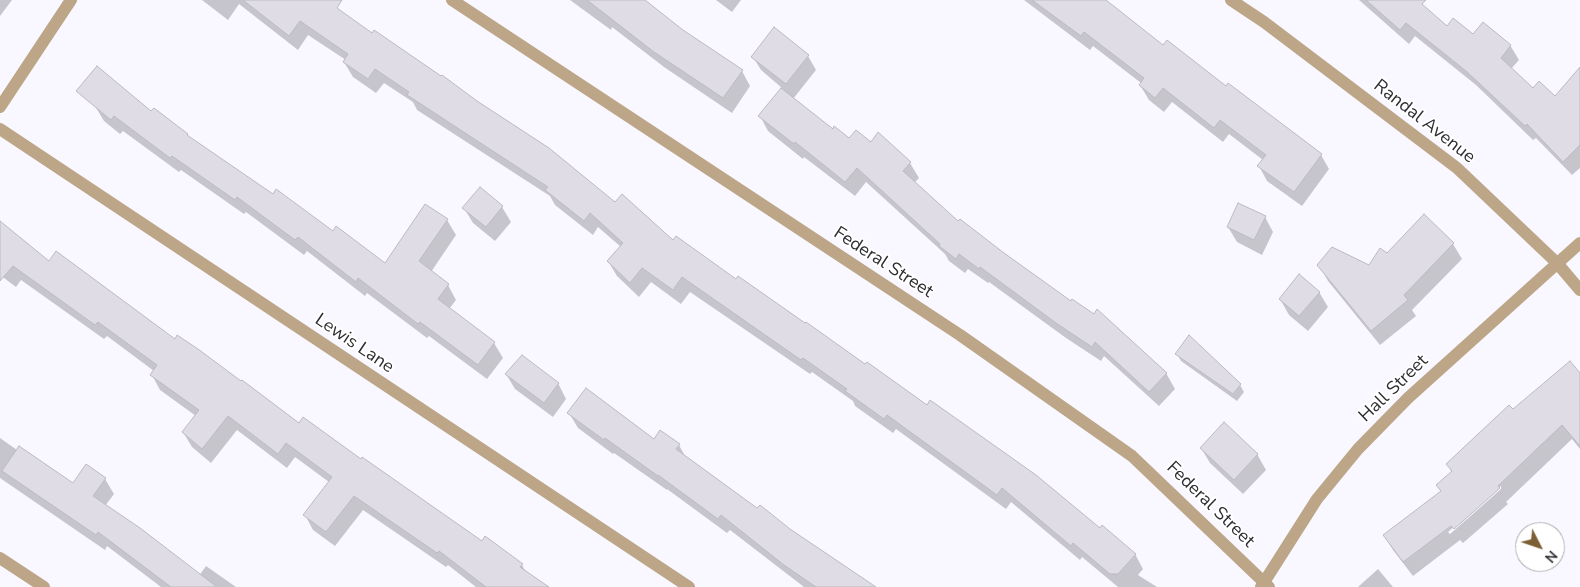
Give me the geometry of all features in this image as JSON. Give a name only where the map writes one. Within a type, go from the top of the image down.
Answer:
[{"type":"street","points":[[0,106],[71,0]]},
{"type":"street","name":"Federal Street","points":[[452,0],[960,335],[1132,456],[1265,585]]},
{"type":"street","name":"Randal Avenue","points":[[1231,0],[1264,22],[1457,168],[1556,263],[1580,290]]},
{"type":"street","name":"Lewis Lane","points":[[0,129],[690,587]]},
{"type":"street","name":"Hall Street","points":[[1265,585],[1317,499],[1358,449],[1408,398],[1580,243]]},
{"type":"street","points":[[0,558],[44,587]]},
{"type":"building","points":[[243,0],[342,0],[337,8],[372,33],[374,30],[549,148],[615,202],[622,194],[673,240],[676,236],[736,279],[738,276],[865,364],[867,362],[927,405],[930,400],[1036,475],[1100,528],[1102,525],[1136,554],[1118,574],[1110,574],[1073,543],[1071,546],[1002,488],[997,495],[887,415],[884,419],[845,391],[847,389],[803,358],[801,360],[682,277],[673,290],[642,268],[630,283],[607,261],[623,243],[590,213],[584,221],[545,190],[548,187],[407,95],[409,92],[375,69],[368,79],[343,62],[348,54],[300,21],[289,36]]},
{"type":"building","points":[[587,0],[645,0],[683,30],[743,70],[723,98],[654,52]]},
{"type":"building","points":[[1032,0],[1106,0],[1163,45],[1167,40],[1226,86],[1228,83],[1322,154],[1294,192],[1257,166],[1266,155],[1220,120],[1214,128],[1163,88],[1155,98],[1139,85],[1144,78],[1084,32],[1081,36]]},
{"type":"building","points":[[1366,0],[1426,0],[1422,4],[1447,26],[1453,18],[1473,34],[1483,22],[1511,45],[1501,58],[1533,88],[1539,81],[1555,96],[1580,67],[1580,145],[1563,162],[1527,124],[1525,126],[1466,71],[1406,23],[1400,30]]},
{"type":"building","points":[[774,27],[809,55],[786,84],[751,57]]},
{"type":"building","points":[[97,66],[151,111],[154,108],[187,135],[273,194],[276,189],[333,231],[336,226],[385,263],[425,204],[448,219],[419,261],[449,284],[438,299],[495,342],[478,365],[420,322],[418,324],[358,278],[356,282],[298,237],[295,240],[237,197],[235,200],[172,156],[170,158],[114,116],[111,120],[76,91]]},
{"type":"building","points":[[781,88],[833,129],[834,126],[849,138],[856,130],[871,142],[878,132],[911,162],[903,171],[958,221],[960,219],[1071,301],[1072,299],[1094,314],[1097,309],[1167,373],[1149,392],[1095,342],[1092,347],[980,267],[979,269],[959,254],[956,259],[939,246],[940,244],[857,168],[845,182],[795,142],[794,144],[758,116]]},
{"type":"building","points":[[480,187],[503,206],[486,227],[462,208]]},
{"type":"building","points":[[1238,203],[1266,216],[1254,240],[1227,227]]},
{"type":"building","points":[[1424,214],[1454,243],[1404,295],[1408,300],[1371,331],[1317,265],[1332,247],[1369,265],[1380,248],[1387,253]]},
{"type":"building","points":[[0,221],[49,261],[56,251],[175,339],[177,335],[198,349],[299,423],[303,417],[482,541],[485,536],[523,564],[520,567],[549,587],[486,587],[439,551],[437,553],[354,496],[326,532],[303,515],[332,477],[286,443],[278,454],[228,416],[202,449],[182,432],[199,410],[150,375],[157,365],[98,322],[95,325],[13,266],[0,281]]},
{"type":"building","points":[[1299,274],[1320,292],[1299,316],[1279,299]]},
{"type":"building","points":[[1189,335],[1241,384],[1233,394],[1175,354]]},
{"type":"building","points":[[522,355],[559,383],[544,403],[505,374]]},
{"type":"building","points":[[1570,361],[1580,373],[1580,446],[1562,425],[1498,486],[1500,488],[1454,529],[1451,526],[1403,562],[1383,535],[1441,491],[1436,485],[1452,471],[1446,464],[1509,405],[1513,409]]},
{"type":"building","points":[[586,388],[654,439],[660,430],[680,444],[676,449],[757,508],[760,505],[790,529],[876,587],[816,587],[784,565],[721,515],[718,519],[658,475],[567,413]]},
{"type":"building","points":[[1224,422],[1258,454],[1234,480],[1200,448]]},
{"type":"building","points":[[19,446],[73,483],[86,464],[106,478],[93,496],[140,528],[217,587],[171,587],[98,532],[96,535],[2,471]]}]
